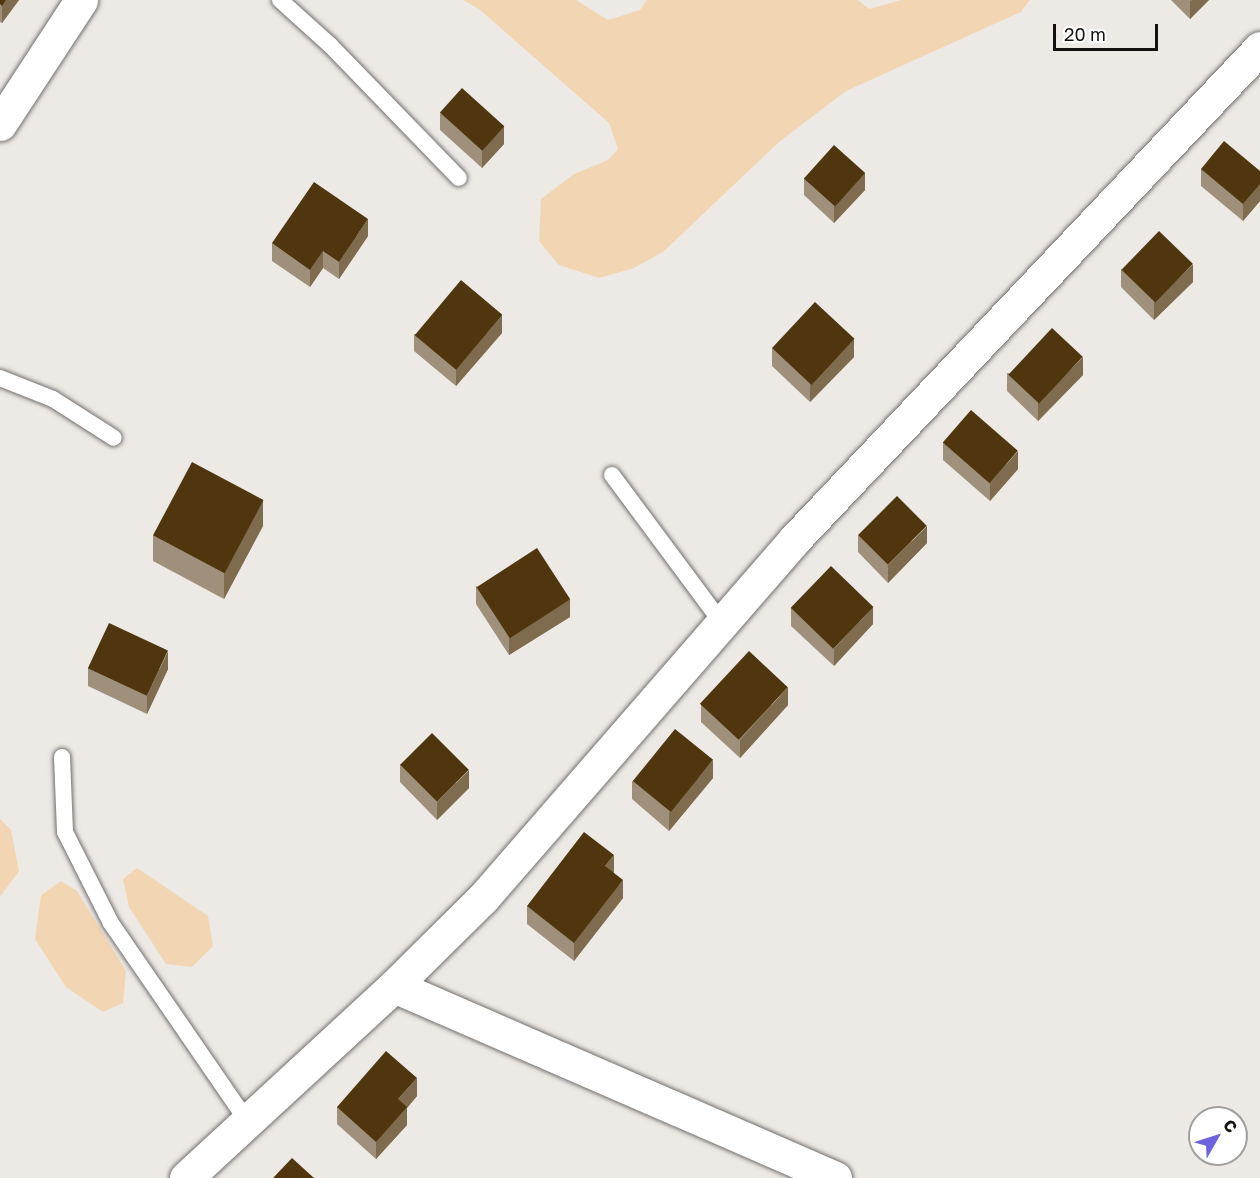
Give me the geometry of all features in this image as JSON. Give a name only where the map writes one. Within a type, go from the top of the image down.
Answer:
[{"type":"street","points":[[0,124],[81,0]]},
{"type":"street","points":[[186,1178],[394,986],[483,898],[722,623],[963,358],[1260,48]]},
{"type":"street","points":[[394,986],[835,1178]]},
{"type":"lane","points":[[280,0],[330,45],[459,178]]},
{"type":"lane","points":[[0,378],[53,399],[114,438]]},
{"type":"lane","points":[[612,476],[722,623]]},
{"type":"lane","points":[[62,757],[65,832],[111,923],[247,1121]]},
{"type":"shaded area","points":[[463,0],[576,0],[608,20],[640,10],[647,0],[858,0],[869,9],[901,0],[1030,0],[1021,12],[846,91],[779,142],[663,252],[634,268],[599,278],[559,265],[539,241],[541,199],[574,174],[608,160],[618,149],[609,123],[479,9]]},
{"type":"shaded area","points":[[0,819],[11,830],[19,871],[0,897]]},
{"type":"shaded area","points":[[137,868],[208,916],[213,946],[192,967],[166,964],[129,907],[123,879]]},
{"type":"shaded area","points":[[61,881],[77,891],[126,971],[123,1003],[103,1012],[66,987],[35,939],[41,895]]},
{"type":"building","points":[[462,88],[504,126],[482,151],[440,113]]},
{"type":"building","points":[[1224,141],[1260,171],[1260,184],[1243,204],[1201,169]]},
{"type":"building","points":[[834,145],[865,173],[835,207],[804,178]]},
{"type":"building","points":[[314,182],[368,219],[339,262],[323,251],[310,270],[272,243]]},
{"type":"building","points":[[1159,231],[1193,264],[1155,302],[1121,270]]},
{"type":"building","points":[[461,280],[502,315],[456,370],[415,335]]},
{"type":"building","points":[[815,302],[854,339],[812,385],[772,348]]},
{"type":"building","points":[[1052,328],[1083,357],[1039,403],[1008,375]]},
{"type":"building","points":[[971,410],[1018,451],[990,483],[943,442]]},
{"type":"building","points":[[192,462],[264,500],[225,573],[153,535]]},
{"type":"building","points":[[897,496],[927,526],[888,565],[858,535]]},
{"type":"building","points":[[537,548],[570,599],[510,638],[477,587]]},
{"type":"building","points":[[831,566],[873,607],[833,649],[791,608]]},
{"type":"building","points":[[109,623],[168,650],[147,696],[88,668]]},
{"type":"building","points":[[749,651],[788,687],[739,740],[700,704]]},
{"type":"building","points":[[675,729],[713,760],[671,812],[633,781]]},
{"type":"building","points":[[432,733],[469,770],[437,802],[400,765]]},
{"type":"building","points":[[584,832],[614,855],[605,866],[623,880],[574,943],[527,906]]},
{"type":"building","points":[[386,1051],[417,1078],[398,1099],[407,1107],[376,1142],[337,1107]]},
{"type":"building","points":[[292,1158],[314,1178],[273,1178]]}]
